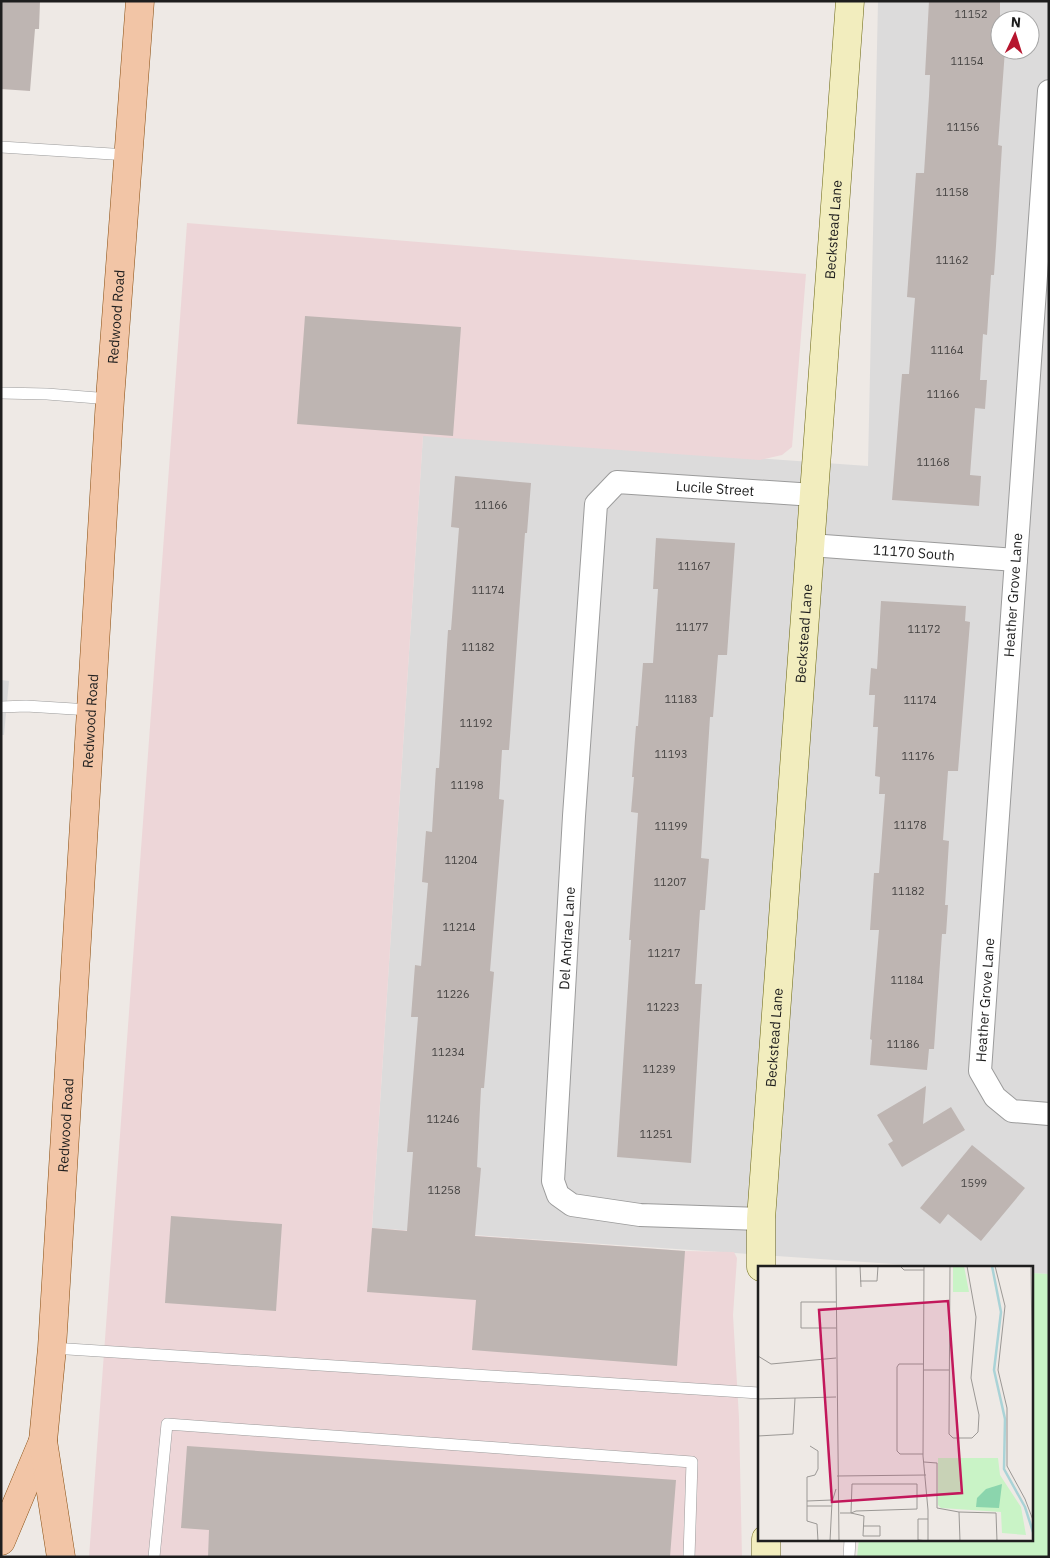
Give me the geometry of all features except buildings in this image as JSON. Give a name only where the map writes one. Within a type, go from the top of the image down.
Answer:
[{"type":"main road","name":"Redwood Road","points":[[61,1557],[43,1440],[52,1348],[110,399],[140,1]]},
{"type":"main road","name":"Redwood Road","points":[[1,1541],[43,1440]]},
{"type":"street","name":"Beckstead Lane","points":[[761,1266],[761,1220],[850,1]]},
{"type":"street","name":"Heather Grove Lane","points":[[1049,90],[980,1071],[995,1097],[1012,1111],[1049,1114]]},
{"type":"street","name":"Lucile Street","points":[[616,482],[814,495]]},
{"type":"street","name":"Del Andrae Lane","points":[[616,482],[596,504],[574,816],[553,1181],[558,1195],[572,1205],[640,1214],[761,1220]]},
{"type":"street","name":"11170 South","points":[[810,545],[1016,560]]},
{"type":"street","points":[[766,1540],[766,1557]]},
{"type":"lane","points":[[1,147],[128,155]]},
{"type":"lane","points":[[1,393],[47,394],[110,399]]},
{"type":"lane","points":[[1,707],[26,706],[90,710]]},
{"type":"lane","points":[[52,1348],[758,1393]]},
{"type":"lane","points":[[154,1557],[167,1424],[692,1462],[689,1557]]},
{"type":"lane","points":[[849,1557],[850,1540]]},
{"type":"shaded area","points":[[878,1],[1049,1],[1049,1274],[1032,1273],[1032,1266],[923,1266],[372,1228],[423,435],[868,466]]},
{"type":"shaded area","points":[[187,223],[806,274],[792,447],[782,455],[760,460],[423,436],[372,1228],[685,1251],[734,1252],[737,1258],[733,1315],[739,1418],[742,1557],[89,1557]]},
{"type":"shaded area","points":[[1,680],[9,681],[4,735],[1,735]]},
{"type":"green space","points":[[1032,1273],[1049,1274],[1049,1557],[857,1557],[859,1540],[1032,1540]]}]
